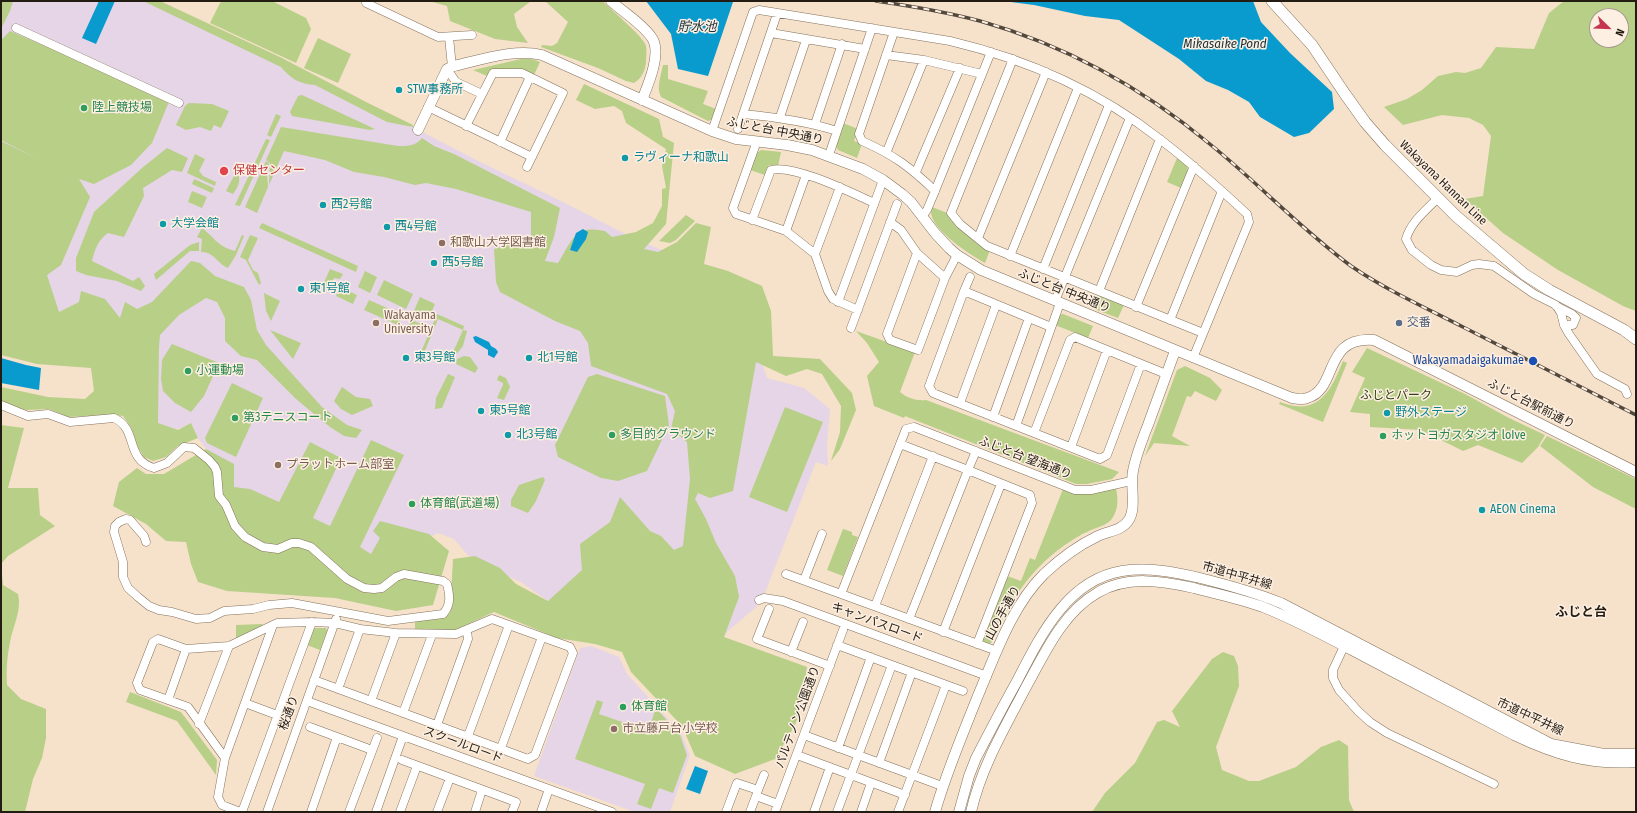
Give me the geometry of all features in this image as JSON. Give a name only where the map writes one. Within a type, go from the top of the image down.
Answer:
[{"type":"main road","name":"Wakayama Hannan Line","points":[[1272,1],[1312,45],[1365,122],[1405,166],[1438,198],[1494,250],[1524,274],[1549,290],[1624,330],[1636,339]]},
{"type":"street","points":[[366,1],[438,37],[472,35]]},
{"type":"street","points":[[611,1],[640,26],[653,40],[656,49],[656,57],[651,77],[642,100]]},
{"type":"street","points":[[712,131],[752,12],[759,10],[950,41],[992,52],[1046,72],[1109,105],[1160,139],[1194,166],[1247,214],[1249,222],[1192,358],[1175,351]]},
{"type":"street","points":[[738,130],[777,14]]},
{"type":"street","points":[[16,28],[179,103]]},
{"type":"street","points":[[828,155],[872,28]]},
{"type":"street","points":[[894,32],[859,134],[862,141],[887,152],[916,172],[935,191]]},
{"type":"street","points":[[771,33],[865,49]]},
{"type":"street","points":[[449,37],[449,68],[456,82],[482,94]]},
{"type":"street","points":[[780,117],[806,40]]},
{"type":"street","points":[[815,124],[842,44]]},
{"type":"street","name":"ふじと台 中央通り","points":[[449,68],[517,53],[533,52],[712,131],[736,139],[787,145],[828,155],[863,169],[883,180],[906,198],[935,233],[957,255],[981,270],[1175,351]]},
{"type":"street","points":[[922,217],[927,210],[992,52]]},
{"type":"street","points":[[886,55],[924,60],[982,74]]},
{"type":"street","points":[[1013,59],[951,213],[960,224],[987,246],[1203,333]]},
{"type":"street","points":[[887,152],[924,60]]},
{"type":"street","points":[[418,130],[428,107],[449,68]]},
{"type":"street","points":[[916,172],[960,68]]},
{"type":"street","points":[[978,238],[1046,72]]},
{"type":"street","points":[[466,126],[492,73],[522,73],[563,92],[527,167]]},
{"type":"street","points":[[500,142],[530,77]]},
{"type":"street","points":[[1010,256],[1078,88]]},
{"type":"street","points":[[1043,269],[1109,105]]},
{"type":"street","points":[[428,107],[532,157]]},
{"type":"street","points":[[743,114],[780,117],[815,124],[837,131]]},
{"type":"street","points":[[1016,426],[1051,327],[1064,278],[1130,118]]},
{"type":"street","points":[[1099,291],[1160,139]]},
{"type":"street","points":[[757,141],[733,208],[736,214],[786,231],[815,254],[828,291],[833,299],[858,310]]},
{"type":"street","points":[[1136,307],[1194,166]]},
{"type":"street","points":[[752,220],[771,170],[776,168],[806,175],[840,187],[874,203]]},
{"type":"street","points":[[786,231],[806,175]]},
{"type":"street","points":[[838,302],[883,180]]},
{"type":"street","points":[[815,254],[840,187]]},
{"type":"street","points":[[1170,320],[1222,191]]},
{"type":"street","points":[[1438,198],[1416,220],[1408,232],[1406,239],[1412,250],[1431,265],[1449,272],[1461,271],[1472,265],[1479,264],[1494,266],[1534,294],[1572,314],[1576,318],[1573,325],[1564,325]]},
{"type":"street","points":[[851,328],[897,204]]},
{"type":"street","points":[[890,222],[900,230],[917,253],[945,278]]},
{"type":"street","points":[[917,253],[887,334],[890,340],[918,350],[945,278],[957,255]]},
{"type":"street","points":[[970,277],[929,386],[933,393],[1100,459],[1107,455],[1141,364]]},
{"type":"street","points":[[964,291],[1051,327]]},
{"type":"street","points":[[960,404],[996,305]]},
{"type":"street","points":[[1556,305],[1561,313],[1564,325],[1597,374],[1625,389],[1627,394]]},
{"type":"street","points":[[993,417],[1029,318]]},
{"type":"street","points":[[1034,433],[1070,340],[1075,337],[1166,374]]},
{"type":"street","name":"ふじと台駅前通り","points":[[1192,358],[1292,398],[1306,399],[1315,395],[1323,384],[1334,360],[1351,342],[1362,339],[1374,340],[1636,472]]},
{"type":"street","points":[[1071,447],[1107,350]]},
{"type":"street","name":"山の手通り","points":[[935,812],[942,786],[997,651],[1016,611],[1030,589],[1059,560],[1097,536],[1122,528],[1128,521],[1132,508],[1131,482],[1137,454],[1175,351]]},
{"type":"street","points":[[1,405],[28,416],[48,414],[70,422],[114,418],[125,426],[137,457],[141,463],[154,468],[167,463],[184,447],[194,448],[215,467],[217,472],[219,496],[226,505],[235,526],[245,537],[263,547],[278,549],[292,543],[300,542],[311,546],[347,579],[364,588],[382,588],[396,577],[404,574],[424,579],[443,581],[447,584],[449,593],[448,608],[443,614],[388,621],[292,603],[269,605],[254,609],[224,611],[210,618],[196,619],[172,612],[158,610],[149,606],[128,588],[123,577],[123,562],[114,532],[115,526],[119,522],[126,519],[130,520],[144,536],[146,542]]},
{"type":"street","name":"ふじと台 望海通り","points":[[900,444],[906,429],[914,427],[1075,490],[1091,490],[1131,482]]},
{"type":"street","points":[[841,594],[900,444],[933,456],[1030,495],[1032,503],[977,644]]},
{"type":"street","points":[[909,619],[976,451]]},
{"type":"street","points":[[874,606],[933,456]]},
{"type":"street","points":[[943,632],[1001,484]]},
{"type":"street","points":[[804,580],[822,534]]},
{"type":"street","name":"市道中平井線","points":[[959,812],[969,776],[976,758],[1044,632],[1066,602],[1092,582],[1121,571],[1156,570],[1176,573],[1250,591],[1281,603],[1346,642],[1514,735],[1550,751],[1586,761],[1620,763],[1636,762]]},
{"type":"street","points":[[786,574],[997,651]]},
{"type":"street","name":"市道中平井線","points":[[970,812],[979,782],[996,744],[1053,640],[1067,620],[1085,601],[1098,592],[1111,586],[1127,582],[1158,582],[1219,594],[1261,607],[1346,642],[1551,744],[1604,754],[1636,754]]},
{"type":"street","name":"キャンパスロード","points":[[759,600],[764,598],[783,601],[987,676]]},
{"type":"street","points":[[769,609],[757,639],[830,666]]},
{"type":"street","name":"桜通り","points":[[267,812],[339,612]]},
{"type":"street","points":[[225,758],[188,707],[140,690],[138,683],[153,642],[158,639],[186,649],[229,646],[277,623],[312,622],[335,623],[360,629],[396,633],[432,635],[456,634],[467,631],[492,619],[570,647],[573,653],[535,755],[528,759],[314,680]]},
{"type":"street","points":[[273,625],[225,758],[218,797],[222,805],[241,812],[312,622]]},
{"type":"street","points":[[791,652],[802,622]]},
{"type":"street","points":[[468,736],[509,625]]},
{"type":"street","points":[[338,689],[360,629]]},
{"type":"street","name":"パルテノン公園通り","points":[[775,812],[843,630]]},
{"type":"street","points":[[437,725],[468,639],[467,631]]},
{"type":"street","points":[[370,701],[396,633]]},
{"type":"street","points":[[403,713],[432,635]]},
{"type":"street","points":[[501,748],[542,637]]},
{"type":"street","points":[[1346,642],[1333,670],[1333,678],[1339,690],[1370,722],[1387,733],[1494,784]]},
{"type":"street","points":[[837,645],[963,691]]},
{"type":"street","points":[[199,724],[229,646]]},
{"type":"street","points":[[168,700],[186,649]]},
{"type":"street","points":[[838,748],[871,658]]},
{"type":"street","points":[[837,812],[892,665]]},
{"type":"street","points":[[879,763],[912,672]]},
{"type":"street","points":[[898,812],[946,685]]},
{"type":"street","name":"スクールロード","points":[[307,701],[612,812]]},
{"type":"street","points":[[245,703],[278,715]]},
{"type":"street","points":[[310,727],[372,750]]},
{"type":"street","points":[[804,735],[942,786]]},
{"type":"street","points":[[376,812],[403,736]]},
{"type":"street","points":[[311,812],[337,737]]},
{"type":"street","points":[[349,812],[376,738]]},
{"type":"street","points":[[797,755],[905,795]]},
{"type":"street","points":[[402,760],[516,802],[512,812]]},
{"type":"street","points":[[400,812],[416,766]]},
{"type":"street","points":[[814,812],[830,767]]},
{"type":"street","points":[[750,812],[764,775]]},
{"type":"street","points":[[437,812],[450,778]]},
{"type":"street","points":[[726,812],[738,780],[757,793],[778,804]]},
{"type":"street","points":[[861,812],[872,783]]},
{"type":"street","points":[[541,812],[549,789]]},
{"type":"street","points":[[474,812],[482,790]]},
{"type":"shaded area","name":"Wakayama University","points":[[1,1],[154,1],[336,87],[480,162],[635,239],[731,279],[755,341],[767,378],[804,388],[830,409],[827,445],[828,466],[816,462],[761,603],[728,631],[721,642],[548,601],[521,582],[475,563],[454,539],[438,533],[383,560],[231,493],[219,465],[198,438],[192,425],[156,435],[110,368],[44,347],[1,216]]},
{"type":"shaded area","name":"市立藤戸台小学校","points":[[591,646],[619,657],[627,674],[681,733],[690,755],[670,812],[635,812],[534,776],[580,648]]},
{"type":"green space","points":[[1,1],[13,1],[1,29]]},
{"type":"green space","points":[[143,1],[160,1],[280,57],[413,125],[413,127],[387,122],[315,85],[296,80],[288,75],[281,67]]},
{"type":"green space","points":[[224,1],[272,1],[306,18],[311,29],[296,63],[210,23],[220,3]]},
{"type":"green space","points":[[429,1],[531,1],[514,14],[517,27],[528,43],[495,39],[450,21],[447,6]]},
{"type":"green space","points":[[545,1],[603,1],[640,37],[646,46],[646,62],[641,77],[634,83],[626,81],[598,68],[541,47],[542,45],[552,46],[557,43],[568,22]]},
{"type":"green space","points":[[1564,1],[1636,1],[1636,311],[1623,306],[1558,270],[1503,233],[1465,199],[1483,196],[1491,136],[1483,125],[1469,118],[1442,115],[1403,125],[1384,107],[1407,99],[1422,90],[1438,76],[1456,72],[1465,73],[1481,68],[1496,47],[1534,49],[1549,13]]},
{"type":"green space","points":[[10,31],[170,99],[152,143],[131,165],[94,184],[79,179],[90,197],[61,265],[47,275],[59,312],[79,302],[81,291],[105,299],[120,318],[125,302],[137,309],[152,302],[191,261],[200,263],[215,276],[244,287],[251,300],[257,330],[266,345],[322,407],[347,425],[362,430],[356,438],[344,436],[330,427],[296,399],[257,360],[241,356],[225,341],[225,318],[217,302],[206,298],[179,315],[160,335],[158,423],[178,430],[191,423],[198,438],[178,446],[166,457],[153,461],[144,457],[137,446],[131,427],[123,416],[68,417],[49,409],[26,410],[14,407],[1,401],[1,387],[48,397],[85,399],[94,391],[91,368],[37,364],[1,355],[1,141],[36,158],[1,140],[1,40]]},
{"type":"green space","points":[[318,38],[351,54],[338,83],[304,68]]},
{"type":"green space","points":[[521,59],[532,59],[540,62],[534,75],[523,70],[490,70],[487,76],[473,70]]},
{"type":"green space","points":[[663,65],[668,65],[668,79],[708,91],[703,104],[716,109],[713,119],[708,121],[661,97],[659,85]]},
{"type":"green space","points":[[584,84],[659,119],[663,137],[674,143],[666,224],[644,249],[658,252],[677,242],[696,223],[711,227],[704,264],[728,271],[762,286],[771,311],[773,356],[820,359],[852,393],[856,410],[840,449],[831,461],[840,432],[841,406],[822,374],[807,369],[786,376],[756,362],[733,491],[710,498],[698,493],[695,499],[706,519],[716,543],[735,576],[739,597],[724,637],[807,667],[801,708],[795,725],[775,759],[735,774],[695,756],[682,726],[631,672],[622,652],[595,644],[557,638],[494,612],[453,631],[415,629],[415,622],[443,617],[450,613],[453,559],[475,556],[500,568],[516,584],[548,601],[582,570],[580,544],[610,522],[620,497],[650,531],[661,536],[674,550],[683,546],[690,479],[687,442],[671,429],[675,411],[667,394],[591,366],[588,343],[580,331],[555,321],[500,292],[496,282],[494,249],[531,237],[531,212],[456,189],[426,183],[415,185],[384,177],[354,172],[325,160],[284,151],[269,185],[270,163],[266,160],[281,127],[398,146],[412,145],[417,143],[422,138],[434,146],[454,154],[560,208],[554,237],[545,261],[558,263],[573,238],[581,231],[605,231],[612,237],[636,232],[653,223],[662,206],[662,189],[666,188],[662,166],[666,149],[626,123],[622,111],[614,106],[595,109],[576,100]]},
{"type":"green space","points":[[302,95],[375,129],[370,130],[292,116],[290,112],[298,96]]},
{"type":"green space","points":[[189,103],[212,104],[229,111],[221,128],[214,125],[211,131],[200,127],[186,130],[176,125],[185,106]]},
{"type":"green space","points":[[276,114],[281,116],[271,137],[267,135]]},
{"type":"green space","points":[[843,123],[858,129],[854,141],[862,144],[857,158],[838,150],[836,146]]},
{"type":"green space","points":[[266,139],[270,140],[240,206],[235,205]]},
{"type":"green space","points":[[167,148],[188,158],[182,172],[172,170],[143,188],[144,196],[124,237],[108,233],[97,245],[92,261],[133,281],[139,277],[145,286],[141,291],[117,281],[86,275],[76,271],[76,258],[94,212],[142,168]]},
{"type":"green space","points":[[761,150],[781,152],[778,166],[769,165],[765,175],[750,170],[757,153]]},
{"type":"green space","points":[[195,154],[205,159],[199,171],[203,176],[216,182],[215,186],[187,173]]},
{"type":"green space","points":[[1177,158],[1187,166],[1188,171],[1181,188],[1167,182]]},
{"type":"green space","points":[[266,161],[269,163],[267,174],[268,187],[257,213],[245,207]]},
{"type":"green space","points":[[238,173],[238,187],[233,194],[226,191],[234,176]]},
{"type":"green space","points":[[194,179],[214,188],[212,193],[192,184]]},
{"type":"green space","points":[[192,191],[207,197],[202,208],[188,202]]},
{"type":"green space","points":[[932,207],[947,213],[968,236],[990,250],[985,263],[960,247],[942,231],[935,223],[931,215]]},
{"type":"green space","points":[[686,215],[695,221],[676,240],[670,243],[659,241]]},
{"type":"green space","points":[[262,223],[358,266],[356,272],[259,228]]},
{"type":"green space","points":[[202,228],[224,247],[235,251],[242,235],[244,236],[236,255],[228,268],[209,254],[201,252],[202,239],[197,237]]},
{"type":"green space","points":[[250,235],[258,238],[248,260],[253,270],[258,273],[261,283],[259,285],[246,260],[240,257]]},
{"type":"green space","points":[[199,242],[199,251],[190,251],[156,280],[154,274],[190,245]]},
{"type":"green space","points":[[330,269],[343,274],[340,279],[334,278],[328,289],[322,287]]},
{"type":"green space","points":[[365,271],[377,277],[370,293],[358,287]]},
{"type":"green space","points":[[384,280],[413,294],[406,309],[377,295]]},
{"type":"green space","points":[[340,287],[357,295],[353,304],[336,296]]},
{"type":"green space","points":[[264,293],[280,301],[271,321],[266,311]]},
{"type":"green space","points":[[1100,295],[1124,305],[1118,318],[1094,309]]},
{"type":"green space","points":[[420,297],[435,304],[428,320],[413,313]]},
{"type":"green space","points":[[369,300],[403,315],[398,325],[364,310]]},
{"type":"green space","points":[[437,314],[464,326],[463,330],[438,319],[424,353],[421,352]]},
{"type":"green space","points":[[1063,314],[1093,326],[1088,338],[1055,325],[1059,315]]},
{"type":"green space","points":[[412,320],[423,325],[419,333],[408,327]]},
{"type":"green space","points":[[270,330],[301,343],[293,359]]},
{"type":"green space","points":[[463,330],[467,331],[463,346],[450,362],[449,361]]},
{"type":"green space","points":[[856,331],[915,352],[900,392],[906,396],[912,399],[926,400],[1119,472],[1112,479],[1087,484],[1076,484],[905,416],[904,418],[874,406],[867,376],[879,362],[867,343]]},
{"type":"green space","name":"小運動場","points":[[172,344],[219,363],[204,396],[191,412],[175,403],[163,391],[161,379],[162,360]]},
{"type":"green space","name":"ふじとパーク","points":[[1367,348],[1465,394],[1509,418],[1545,435],[1538,447],[1522,463],[1478,445],[1463,451],[1421,430],[1370,427],[1370,414],[1350,412],[1365,378],[1352,372]]},
{"type":"green space","points":[[464,356],[470,357],[478,368],[475,373],[456,364],[457,359]]},
{"type":"green space","points":[[1343,361],[1347,363],[1323,422],[1279,404],[1280,402],[1293,406],[1304,406],[1313,404],[1328,391]]},
{"type":"green space","points":[[1185,366],[1210,378],[1222,390],[1216,401],[1195,391],[1191,397],[1187,396],[1172,436],[1190,446],[1154,443],[1145,456],[1177,370]]},
{"type":"green space","points":[[448,374],[455,377],[442,408],[435,409],[436,398]]},
{"type":"green space","name":"多目的グラウンド","points":[[597,374],[665,396],[669,425],[647,471],[618,481],[601,478],[558,457],[555,445],[588,377]]},
{"type":"green space","points":[[499,375],[506,378],[510,387],[504,400],[497,398],[503,385],[503,383],[497,380]]},
{"type":"green space","name":"第3テニスコート","points":[[232,383],[263,398],[236,457],[207,443],[205,438]]},
{"type":"green space","points":[[342,387],[356,397],[370,399],[373,406],[352,415],[341,409],[334,401]]},
{"type":"green space","points":[[785,407],[823,422],[787,512],[749,497]]},
{"type":"green space","points":[[1,425],[24,428],[8,488],[38,488],[40,515],[55,526],[8,556],[1,564]]},
{"type":"green space","points":[[1547,436],[1636,479],[1636,509],[1593,487],[1540,446]]},
{"type":"green space","points":[[371,440],[404,455],[360,547],[371,554],[380,538],[373,531],[380,521],[429,534],[449,551],[433,605],[396,611],[335,598],[227,591],[198,582],[191,564],[186,542],[166,541],[146,524],[113,506],[119,482],[137,468],[146,474],[164,474],[206,449],[234,464],[234,487],[250,489],[279,502],[310,442],[341,458],[313,518],[330,526]]},
{"type":"green space","points":[[543,477],[545,480],[536,501],[528,513],[511,506],[511,500],[519,485]]},
{"type":"green space","points":[[1116,488],[1117,504],[1111,520],[1079,536],[1057,551],[1033,573],[1014,599],[991,643],[988,644],[984,642],[982,638],[1007,576],[1021,581],[1030,558],[1035,560],[1063,489]]},
{"type":"green space","points":[[843,529],[852,532],[852,535],[858,537],[843,576],[827,570]]},
{"type":"green space","points":[[1,564],[3,585],[18,594],[19,600],[18,612],[8,653],[7,685],[21,699],[46,709],[46,738],[42,758],[33,779],[25,812],[1,812]]},
{"type":"green space","points":[[262,624],[263,626],[236,639],[236,625]]},
{"type":"green space","points":[[315,628],[326,628],[327,631],[320,650],[307,645],[312,630]]},
{"type":"green space","points":[[1223,652],[1234,656],[1238,666],[1239,686],[1216,747],[1222,770],[1249,781],[1259,781],[1296,767],[1321,747],[1339,740],[1348,746],[1349,800],[1354,812],[1092,812],[1105,793],[1135,763],[1157,722],[1164,720],[1180,727],[1172,711],[1212,659]]},
{"type":"green space","points":[[130,692],[181,712],[217,760],[216,775],[177,721],[126,702]]},
{"type":"green space","points":[[597,700],[603,702],[599,714],[648,731],[656,708],[680,735],[687,755],[673,793],[659,788],[651,809],[637,804],[645,784],[575,759]]},
{"type":"water","points":[[99,1],[115,1],[96,44],[82,38]]},
{"type":"water","name":"貯水池","points":[[646,1],[733,2],[708,76],[678,69],[671,34]]},
{"type":"water","name":"Mikasaike Pond","points":[[1003,1],[1253,1],[1261,22],[1290,53],[1332,92],[1334,109],[1309,133],[1294,137],[1260,117],[1249,102],[1228,90],[1206,81],[1179,59],[1119,20],[1085,16],[1034,5]]},
{"type":"water","points":[[583,229],[588,232],[586,239],[577,252],[570,250],[576,233]]},
{"type":"water","points":[[476,336],[489,342],[491,346],[496,349],[498,352],[494,358],[488,355],[488,350],[475,342],[473,337]]},
{"type":"water","points":[[1,358],[41,368],[39,390],[1,383]]},
{"type":"water","points":[[695,766],[708,771],[700,794],[686,789]]},
{"type":"railway","points":[[876,1],[980,21],[1043,43],[1102,71],[1159,105],[1211,145],[1315,237],[1364,275],[1406,298],[1636,415]]},
{"type":"place","name":"STW事務所","points":[[399,90]]},
{"type":"place","name":"陸上競技場","points":[[84,108]]},
{"type":"place","name":"ラヴィーナ和歌山","points":[[625,158]]},
{"type":"place","name":"保健センター","points":[[224,171]]},
{"type":"place","name":"西2号館","points":[[323,205]]},
{"type":"place","name":"大学会館","points":[[163,224]]},
{"type":"place","name":"西4号館","points":[[387,227]]},
{"type":"place","name":"和歌山大学図書館","points":[[442,243]]},
{"type":"place","name":"西5号館","points":[[434,263]]},
{"type":"place","name":"東1号館","points":[[301,289]]},
{"type":"place","name":"Wakayama University","points":[[376,323]]},
{"type":"place","name":"交番","points":[[1399,323]]},
{"type":"place","name":"東3号館","points":[[406,358]]},
{"type":"place","name":"北1号館","points":[[529,358]]},
{"type":"place","name":"Wakayamadaigakumae","points":[[1533,361]]},
{"type":"place","name":"小運動場","points":[[188,371]]},
{"type":"place","name":"東5号館","points":[[481,411]]},
{"type":"place","name":"野外ステージ","points":[[1387,413]]},
{"type":"place","name":"第3テニスコート","points":[[235,418]]},
{"type":"place","name":"北3号館","points":[[508,435]]},
{"type":"place","name":"多目的グラウンド","points":[[612,435]]},
{"type":"place","name":"ホットヨガスタジオ loIve","points":[[1383,436]]},
{"type":"place","name":"プラットホーム部室","points":[[278,465]]},
{"type":"place","name":"体育館(武道場)","points":[[412,504]]},
{"type":"place","name":"AEON Cinema","points":[[1482,510]]},
{"type":"place","name":"体育館","points":[[623,707]]},
{"type":"place","name":"市立藤戸台小学校","points":[[614,729]]},
{"type":"district","name":"ふじと台","points":[[1581,612]]}]
